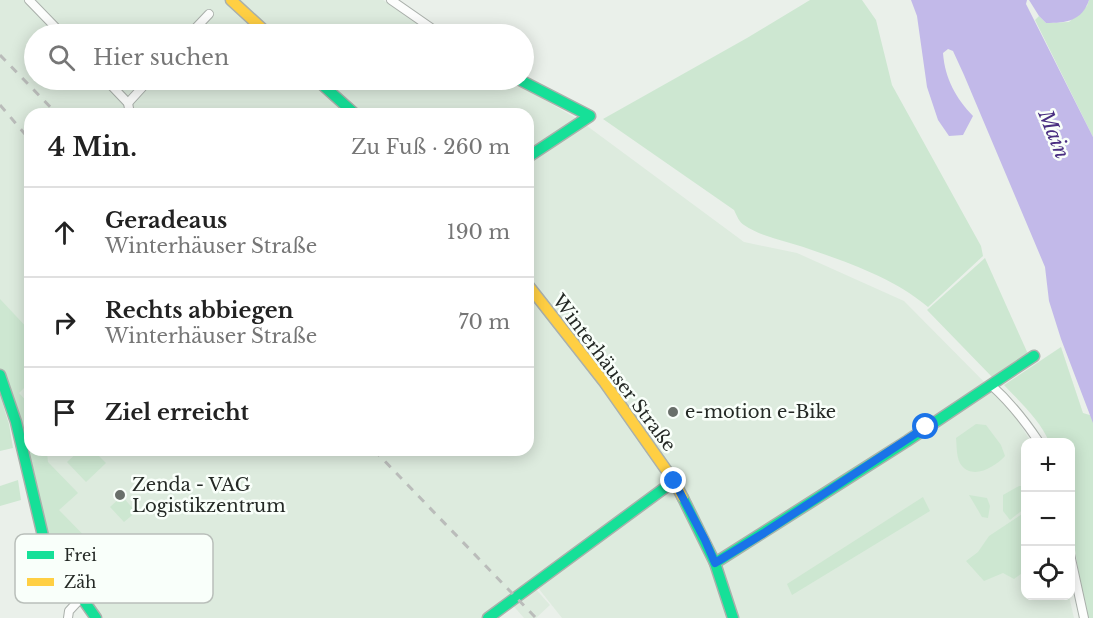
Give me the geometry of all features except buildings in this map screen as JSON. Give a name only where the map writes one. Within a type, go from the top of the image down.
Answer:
[{"type":"street","points":[[29,0],[52,24]]},
{"type":"street","points":[[231,0],[257,24]]},
{"type":"street","points":[[391,0],[426,24]]},
{"type":"street","points":[[200,24],[209,14]]},
{"type":"street","points":[[534,87],[590,116],[534,153]]},
{"type":"street","points":[[116,90],[128,103],[129,108]]},
{"type":"street","points":[[128,103],[140,90]]},
{"type":"street","points":[[328,90],[348,108]]},
{"type":"street","name":"Winterhäuser Straße","points":[[534,293],[605,383],[674,481],[715,563],[733,618]]},
{"type":"street","points":[[715,563],[901,445],[1035,356]]},
{"type":"street","points":[[0,375],[16,422],[24,456]]},
{"type":"street","points":[[991,385],[1004,396],[1036,438]]},
{"type":"street","points":[[24,456],[43,534]]},
{"type":"street","points":[[488,618],[674,481]]},
{"type":"street","points":[[1075,574],[1084,618]]},
{"type":"street","points":[[68,618],[69,611],[76,603]]},
{"type":"street","points":[[86,603],[96,618]]},
{"type":"shaded area","points":[[0,0],[383,0],[419,24],[24,24],[24,90],[527,90],[579,120],[744,242],[797,253],[904,301],[999,397],[1029,438],[1021,438],[1021,600],[1070,600],[1074,618],[562,618],[535,584],[533,586],[550,605],[536,618],[524,618],[510,602],[488,618],[97,618],[86,603],[213,603],[213,534],[47,534],[0,375]]},
{"type":"green space","points":[[810,0],[862,0],[876,20],[892,85],[981,246],[983,256],[928,307],[887,280],[840,260],[767,236],[744,225],[734,210],[603,119]]},
{"type":"green space","points":[[1089,0],[1093,0],[1093,137],[1035,20],[1039,16],[1046,23],[1069,22],[1087,6]]},
{"type":"green space","points":[[985,258],[1028,354],[993,378],[927,310]]},
{"type":"green space","points":[[0,299],[24,325],[24,388],[19,393],[24,398],[24,456],[47,456],[48,462],[78,493],[59,510],[82,534],[47,534],[0,375]]},
{"type":"green space","points":[[1061,347],[1083,413],[1093,416],[1093,618],[1086,618],[1075,550],[1075,438],[1047,438],[1035,419],[1004,385]]},
{"type":"green space","points":[[0,395],[9,424],[13,448],[0,451]]},
{"type":"green space","points":[[976,424],[986,425],[1001,445],[1005,456],[985,470],[973,472],[960,463],[956,438]]},
{"type":"green space","points":[[74,456],[99,456],[106,463],[86,482],[67,462]]},
{"type":"green space","points":[[18,480],[21,500],[0,506],[0,486]]},
{"type":"green space","points":[[1021,486],[1021,511],[1010,520],[1003,511],[1003,495]]},
{"type":"green space","points":[[969,495],[987,498],[990,506],[988,518],[982,517]]},
{"type":"green space","points":[[122,496],[136,512],[124,522],[110,507]]},
{"type":"green space","points":[[923,497],[930,511],[792,595],[787,584]]},
{"type":"green space","points":[[1021,515],[1021,574],[1014,579],[1003,573],[984,581],[966,561],[978,552],[989,536]]},
{"type":"water","name":"Main","points":[[911,0],[1027,0],[1026,4],[1093,137],[1093,423],[1049,301],[1045,267],[964,75],[953,51],[948,49],[943,53],[949,80],[961,102],[973,116],[963,135],[949,136],[938,120],[927,87],[917,16]]},
{"type":"water","points":[[1029,0],[1089,0],[1078,17],[1046,23]]},
{"type":"railway","points":[[0,55],[24,80]]},
{"type":"railway","points":[[34,90],[51,108]]},
{"type":"railway","points":[[0,105],[24,133]]},
{"type":"railway","points":[[380,456],[536,618]]},
{"type":"traffic: fast","points":[[534,87],[590,116],[534,153]]},
{"type":"traffic: fast","points":[[328,90],[348,108]]},
{"type":"traffic: fast","points":[[715,563],[907,441],[1034,356]]},
{"type":"traffic: fast","points":[[0,375],[16,422],[24,456]]},
{"type":"traffic: fast","points":[[24,456],[43,534]]},
{"type":"traffic: fast","points":[[488,618],[674,481]]},
{"type":"traffic: fast","points":[[683,498],[715,563],[733,618]]},
{"type":"traffic: fast","points":[[86,603],[96,618]]},
{"type":"traffic: slow","points":[[231,0],[257,24]]},
{"type":"traffic: slow","points":[[534,293],[605,383],[674,481],[683,498]]},
{"type":"place","name":"e-motion e-Bike","points":[[673,412]]},
{"type":"place","name":"Zenda - VAG Logistikzentrum","points":[[120,495]]},
{"type":"route","points":[[674,481],[715,563],[926,427]]}]
